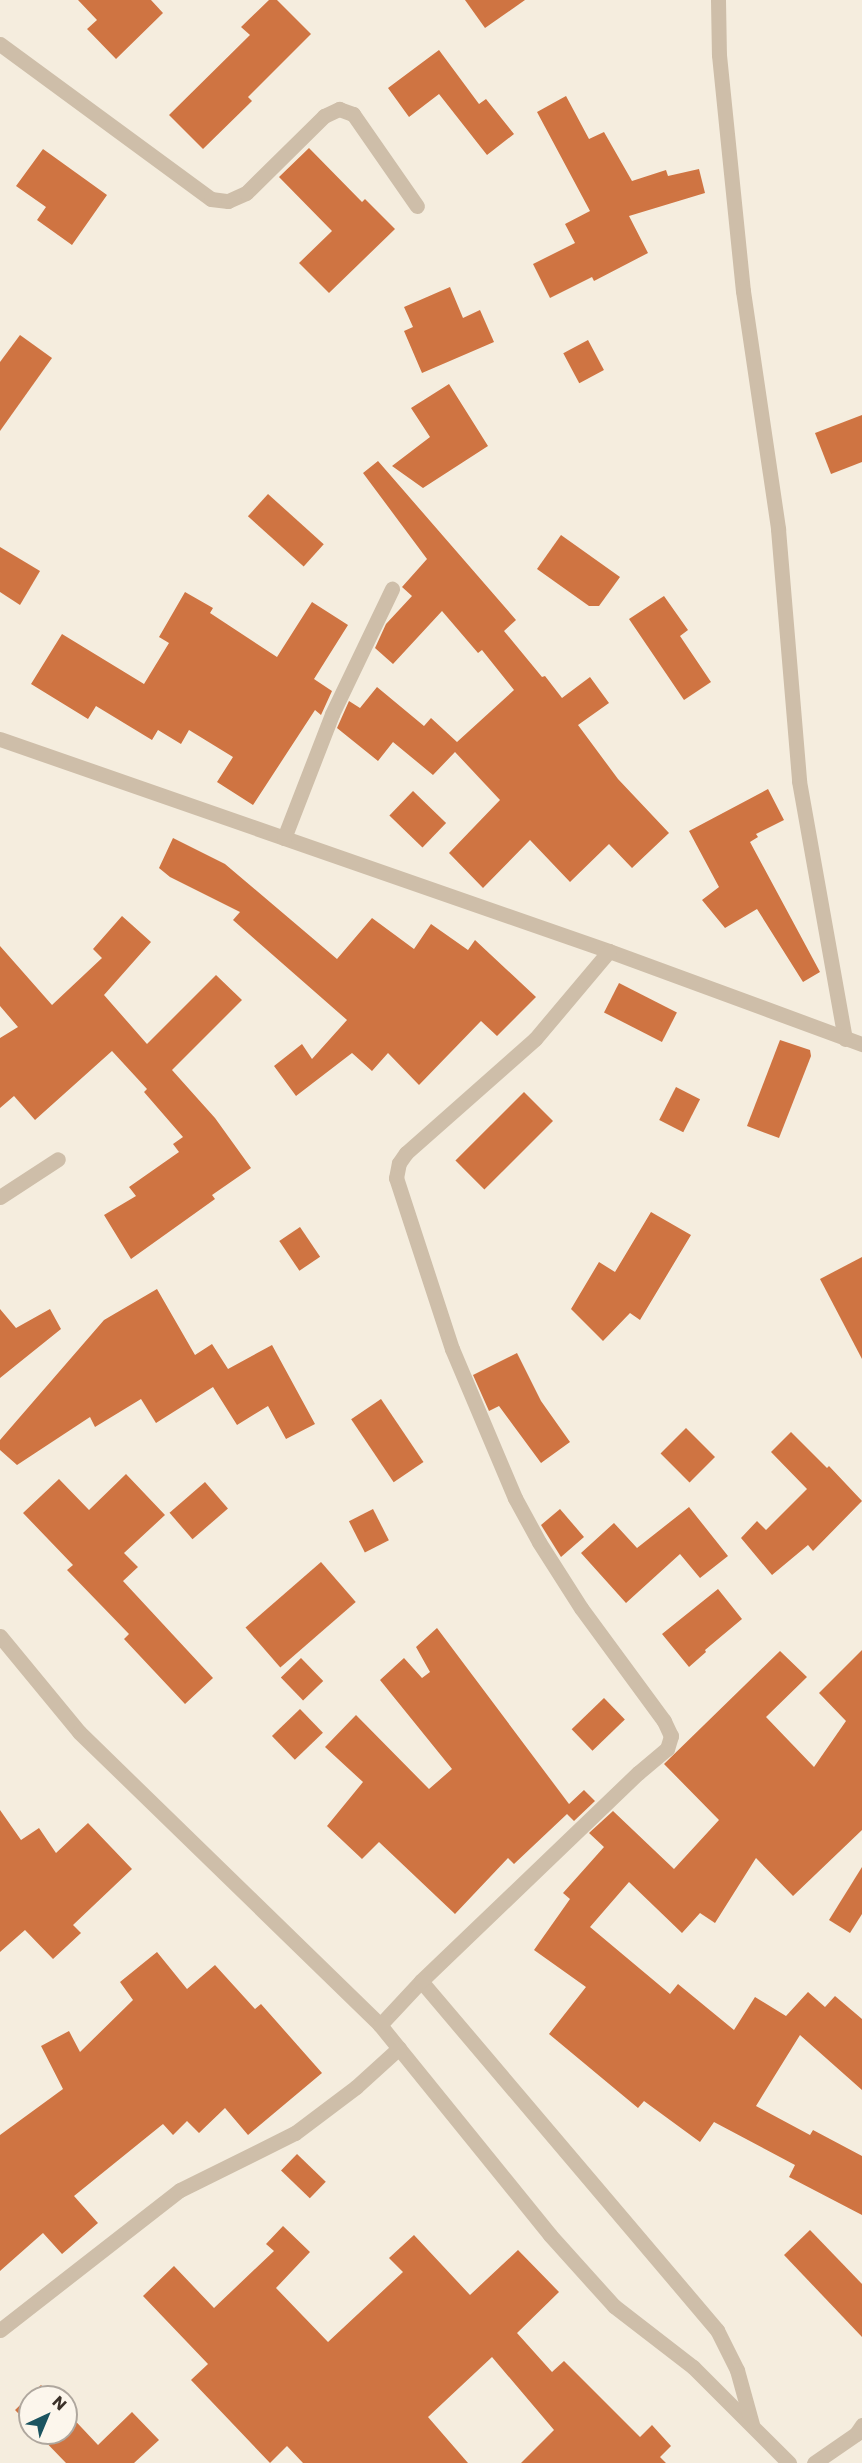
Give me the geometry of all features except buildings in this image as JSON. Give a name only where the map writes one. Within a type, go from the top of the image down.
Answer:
[{"type":"street","points":[[718,0],[719,55],[743,291],[778,529],[799,781],[845,1039]]},
{"type":"street","points":[[0,44],[212,199],[228,201],[246,193],[324,116],[339,109],[353,114],[417,206]]},
{"type":"street","points":[[284,838],[332,714],[392,589]]},
{"type":"street","points":[[0,739],[609,951],[862,1044]]},
{"type":"street","points":[[380,2025],[421,1981],[638,1773],[667,1749],[671,1736],[664,1720],[581,1608],[539,1542],[515,1498],[452,1349],[396,1178],[399,1163],[406,1153],[535,1039],[609,951]]},
{"type":"street","points":[[0,1197],[58,1159]]},
{"type":"street","points":[[0,1636],[80,1732],[380,2025],[550,2235],[614,2306],[693,2367],[789,2463]]},
{"type":"street","points":[[421,1981],[717,2330],[737,2370],[753,2427]]},
{"type":"street","points":[[0,2331],[180,2190],[295,2133],[356,2087],[399,2048]]},
{"type":"street","points":[[814,2463],[856,2434],[862,2425]]}]
